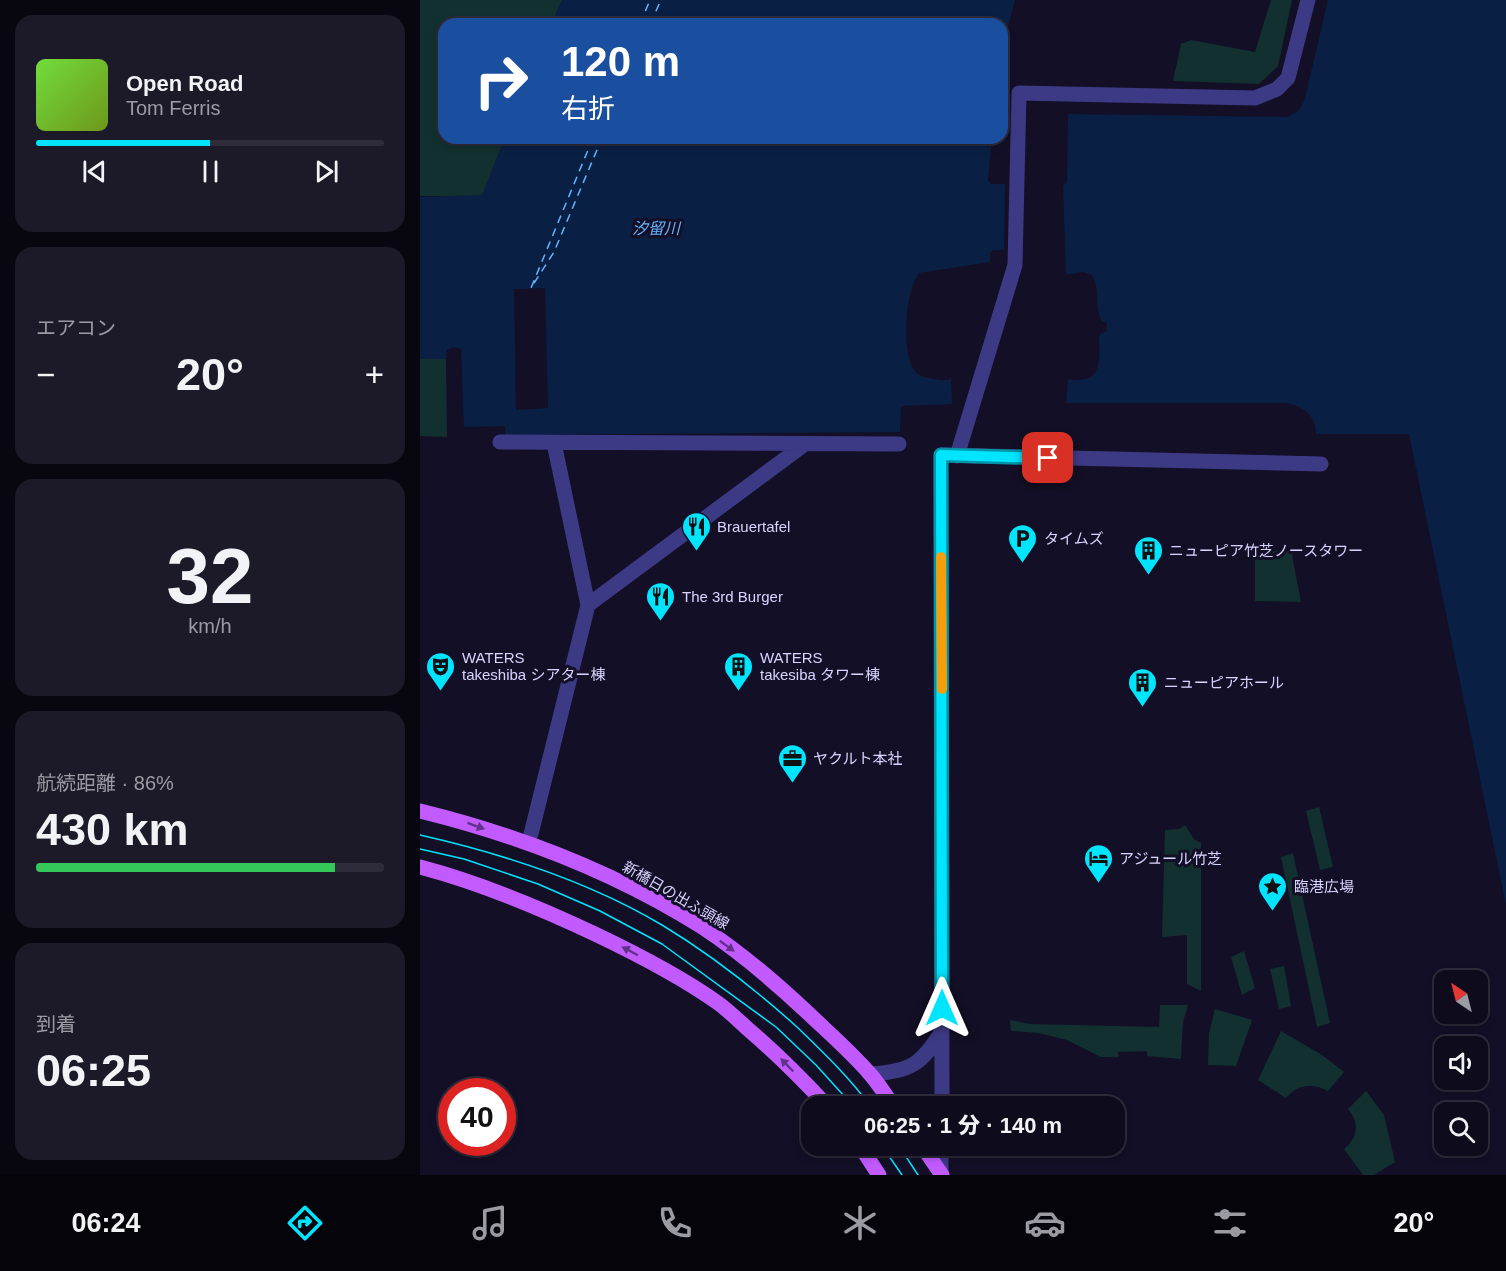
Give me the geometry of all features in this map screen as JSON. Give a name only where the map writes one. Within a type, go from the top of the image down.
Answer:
[{"type":"main road","name":"新橋日の出ふ頭線","points":[[420,811],[467,822],[593,869],[693,922],[781,987],[871,1074],[886,1096]]},
{"type":"main road","points":[[420,867],[510,896],[562,918],[671,973],[719,1004],[776,1054],[817,1096]]},
{"type":"main road","points":[[867,1156],[879,1175]]},
{"type":"main road","points":[[929,1156],[941,1174]]},
{"type":"street","points":[[957,456],[1014,265],[1019,93],[1255,98],[1276,89],[1288,78],[1308,0]]},
{"type":"street","points":[[500,442],[899,444]]},
{"type":"street","points":[[531,834],[588,605],[554,443]]},
{"type":"street","points":[[588,605],[805,444]]},
{"type":"street","points":[[942,1096],[941,455],[1321,464]]},
{"type":"street","points":[[871,1074],[896,1072],[918,1063],[942,1031]]},
{"type":"street","points":[[941,1156],[941,1174]]},
{"type":"green space","points":[[420,0],[562,0],[554,18],[438,18],[438,144],[503,144],[482,196],[420,196]]},
{"type":"green space","points":[[1271,0],[1292,0],[1278,66],[1259,84],[1173,81],[1181,44],[1191,40],[1255,52]]},
{"type":"green space","points":[[420,359],[446,359],[447,437],[420,436]]},
{"type":"green space","points":[[1291,550],[1301,602],[1255,601],[1255,552]]},
{"type":"green space","points":[[1319,807],[1333,867],[1320,870],[1306,811]]},
{"type":"green space","points":[[1185,825],[1194,839],[1201,843],[1201,991],[1187,984],[1187,935],[1162,937],[1165,830],[1179,829]]},
{"type":"green space","points":[[1293,853],[1330,1023],[1317,1027],[1281,857]]},
{"type":"green space","points":[[1244,951],[1255,988],[1242,995],[1231,957]]},
{"type":"green space","points":[[1284,966],[1291,1006],[1279,1009],[1270,969]]},
{"type":"green space","points":[[1160,1005],[1188,1005],[1183,1022],[1181,1059],[1147,1056],[1147,1051],[1118,1052],[1119,1057],[1101,1057],[1067,1040],[1039,1033],[1011,1031],[1010,1020],[1030,1024],[1159,1027]]},
{"type":"green space","points":[[1215,1009],[1252,1020],[1236,1066],[1208,1065],[1209,1033]]},
{"type":"green space","points":[[1281,1031],[1322,1055],[1344,1072],[1328,1091],[1306,1086],[1295,1090],[1286,1098],[1258,1080]]},
{"type":"green space","points":[[1366,1091],[1384,1115],[1395,1162],[1374,1175],[1363,1175],[1344,1149],[1352,1140],[1356,1130],[1354,1119],[1348,1109]]},
{"type":"water","points":[[562,0],[1015,0],[1008,27],[1008,18],[554,18]]},
{"type":"water","points":[[1328,0],[1506,0],[1506,905],[1409,434],[1316,434],[1314,422],[1307,412],[1298,406],[1286,403],[1066,403],[1068,379],[1079,380],[1093,376],[1098,364],[1100,334],[1107,331],[1107,323],[1102,321],[1098,311],[1095,281],[1092,275],[1083,272],[1066,275],[1063,186],[1067,182],[1068,114],[1290,116],[1300,108],[1305,98]]},
{"type":"water","name":"汐留川","points":[[503,144],[991,144],[988,181],[991,184],[1005,184],[1004,250],[994,250],[990,253],[990,262],[919,273],[910,294],[906,325],[909,356],[919,375],[939,380],[951,379],[952,404],[901,406],[900,432],[505,435],[505,426],[464,427],[461,349],[454,347],[447,350],[446,359],[420,359],[420,197],[482,195]]},
{"type":"pier","points":[[545,288],[548,408],[516,410],[514,289]]},
{"type":"ferry route","points":[[642,18],[650,0]]},
{"type":"ferry route","points":[[653,18],[661,0]]},
{"type":"ferry route","points":[[591,144],[531,288],[554,252],[599,144]]},
{"type":"tram line","points":[[420,835],[514,860],[575,882],[634,909],[662,925],[715,960],[781,1013],[836,1066],[862,1096]]},
{"type":"tram line","points":[[420,849],[464,859],[538,884],[600,911],[662,944],[776,1027],[844,1096]]},
{"type":"tram line","points":[[889,1156],[902,1175]]},
{"type":"tram line","points":[[906,1156],[918,1175]]},
{"type":"slow traffic","points":[[941,557],[942,689]]},
{"type":"place","name":"Brauertafel","points":[[696,552]]},
{"type":"place","name":"タイムズ","points":[[1023,564]]},
{"type":"place","name":"ニューピア竹芝ノースタワー","points":[[1148,576]]},
{"type":"place","name":"The 3rd Burger","points":[[661,622]]},
{"type":"place","name":"WATERS takeshiba シアター棟","points":[[441,692]]},
{"type":"place","name":"WATERS takesiba タワー棟","points":[[739,692]]},
{"type":"place","name":"ニューピアホール","points":[[1143,708]]},
{"type":"place","name":"ヤクルト本社","points":[[792,784]]},
{"type":"place","name":"アジュール竹芝","points":[[1098,884]]},
{"type":"place","name":"臨港広場","points":[[1273,912]]},
{"type":"route","points":[[942,1008],[941,455],[1048,458]]}]
